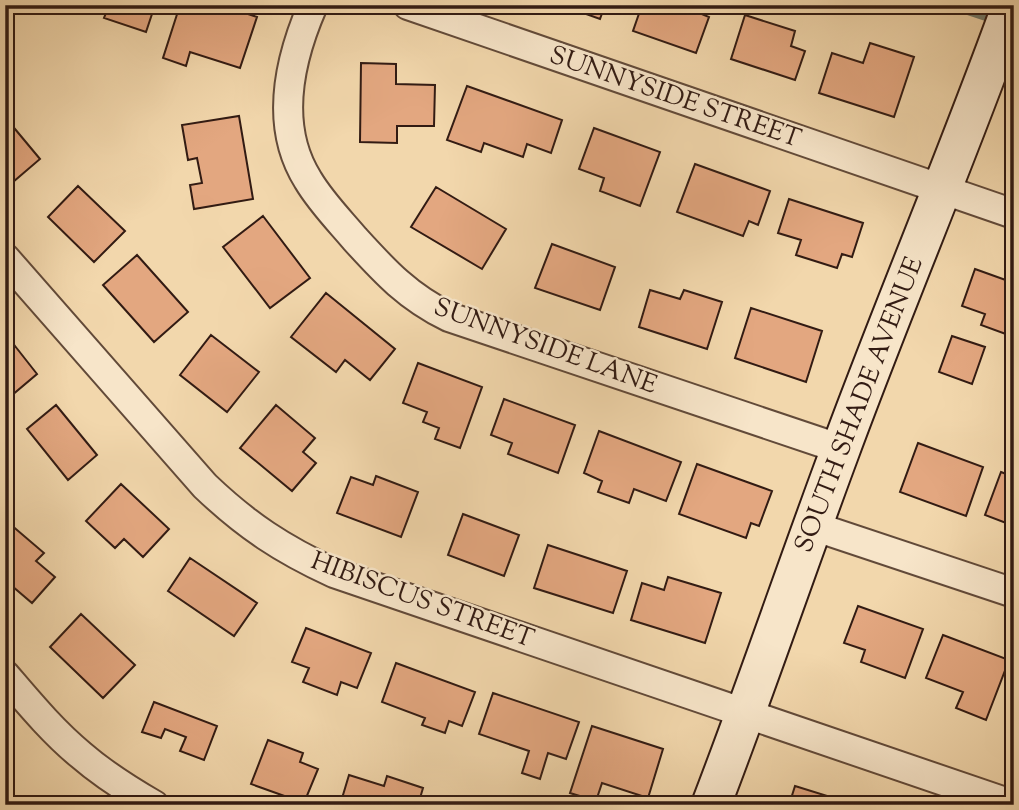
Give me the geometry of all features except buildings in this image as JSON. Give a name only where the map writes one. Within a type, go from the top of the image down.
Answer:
[{"type":"street","name":"SUNNYSIDE LANE","points":[[313,5],[291,70],[287,100],[290,133],[308,180],[326,205],[402,289],[449,317],[841,449]]},
{"type":"street","name":"SUNNYSIDE STREET","points":[[408,5],[1014,214]]},
{"type":"street","name":"SOUTH SHADE AVENUE","points":[[711,805],[841,449],[1012,5]]},
{"type":"street","name":"HIBISCUS STREET","points":[[5,258],[205,486],[261,535],[299,557],[334,573],[1014,805]]},
{"type":"street","points":[[813,526],[1014,593]]},
{"type":"street","points":[[5,675],[79,754],[114,781],[154,805]]},
{"type":"waterway","points":[[948,5],[993,20]]}]
